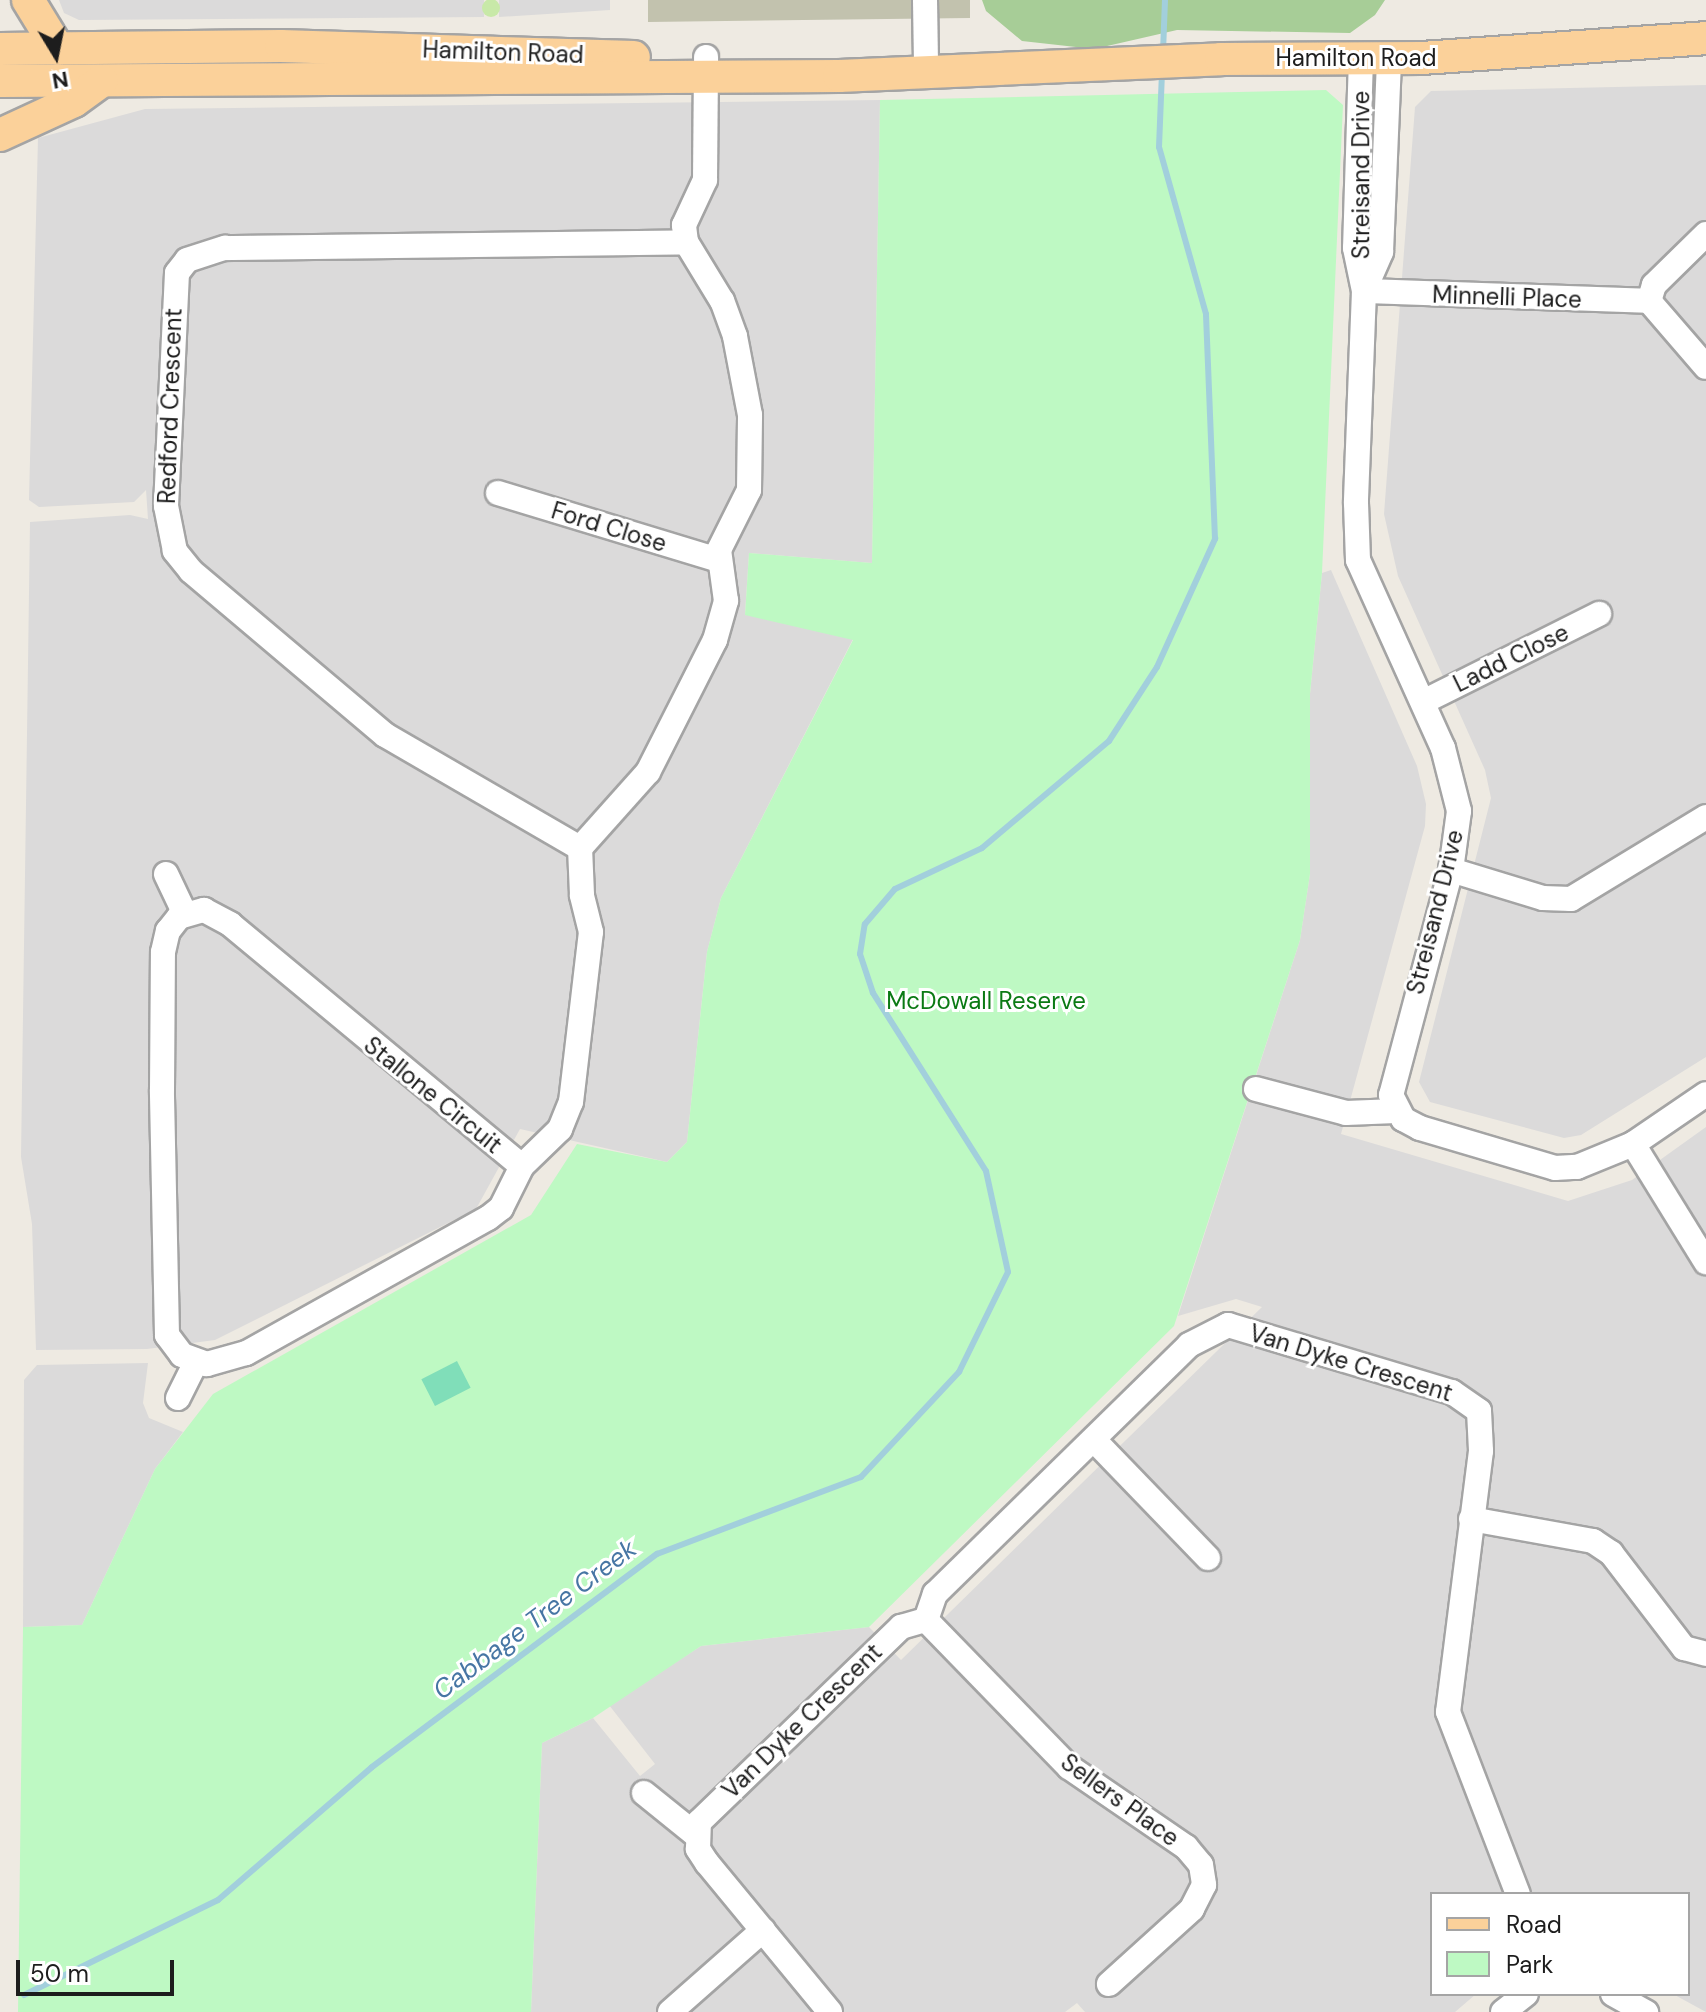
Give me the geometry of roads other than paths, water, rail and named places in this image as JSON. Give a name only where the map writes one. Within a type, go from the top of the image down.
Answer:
[{"type":"main road","points":[[28,0],[58,49]]},
{"type":"main road","name":"Hamilton Road","points":[[0,49],[281,46],[706,68],[1005,67],[1221,59],[1375,58],[1706,38]]},
{"type":"main road","name":"Hamilton Road","points":[[0,81],[926,62],[1005,67]]},
{"type":"main road","points":[[0,135],[74,101],[102,81]]},
{"type":"street","points":[[925,0],[926,62]]},
{"type":"street","name":"Streisand Drive","points":[[1375,58],[1381,252],[1364,291],[1356,503],[1358,560],[1423,702],[1458,794],[1451,870],[1390,1084],[1396,1111]]},
{"type":"street","points":[[522,1166],[560,1129],[571,1102],[591,932],[577,861],[580,848],[648,772],[715,640],[726,601],[719,550],[749,490],[750,415],[735,336],[722,301],[686,242],[684,225],[705,180],[706,68]]},
{"type":"street","points":[[1706,234],[1654,285],[1649,301],[1706,367]]},
{"type":"street","name":"Redford Crescent","points":[[580,848],[385,735],[191,571],[175,551],[166,506],[177,273],[187,260],[225,248],[686,242]]},
{"type":"street","name":"Minnelli Place","points":[[1364,291],[1649,301]]},
{"type":"street","name":"Ford Close","points":[[498,493],[719,560]]},
{"type":"street","name":"Ladd Close","points":[[1423,702],[1599,614]]},
{"type":"street","points":[[1451,870],[1543,898],[1571,899],[1706,817]]},
{"type":"street","points":[[166,874],[185,914],[168,931],[163,952],[164,1312],[172,1344],[196,1362],[178,1398]]},
{"type":"street","name":"Stallone Circuit","points":[[185,914],[204,910],[230,924],[522,1166],[501,1208],[488,1218],[246,1353],[218,1362],[196,1362]]},
{"type":"street","points":[[1256,1089],[1346,1113],[1396,1111],[1420,1128],[1555,1168],[1577,1167],[1633,1144],[1706,1094]]},
{"type":"street","points":[[1633,1144],[1706,1262]]},
{"type":"street","name":"Van Dyke Crescent","points":[[696,1835],[713,1807],[901,1627],[926,1620],[935,1594],[1189,1345],[1228,1325],[1452,1392],[1474,1404],[1483,1427],[1448,1712],[1517,1892]]},
{"type":"street","points":[[1094,1440],[1208,1558]]},
{"type":"street","points":[[1471,1519],[1593,1541],[1611,1553],[1684,1648],[1706,1654]]},
{"type":"street","name":"Sellers Place","points":[[926,1620],[1069,1767],[1186,1847],[1201,1865],[1204,1885],[1192,1909],[1109,1984]]},
{"type":"street","points":[[644,1793],[696,1835],[707,1863],[830,2012]]},
{"type":"street","points":[[670,2012],[763,1930]]},
{"type":"street","points":[[1503,2012],[1523,1996]]},
{"type":"street","points":[[1617,1996],[1646,2012]]},
{"type":"waterway","name":"Cabbage Tree Creek","points":[[1163,52],[1165,0]]},
{"type":"waterway","name":"Cabbage Tree Creek","points":[[24,1995],[218,1900],[372,1767],[657,1554],[861,1477],[959,1372],[1008,1272],[986,1171],[873,993],[860,954],[865,924],[895,889],[982,848],[1109,741],[1157,667],[1215,539],[1206,314],[1159,147],[1162,72]]},
{"type":"park label","name":"McDowall Reserve","points":[[986,1001]]}]
